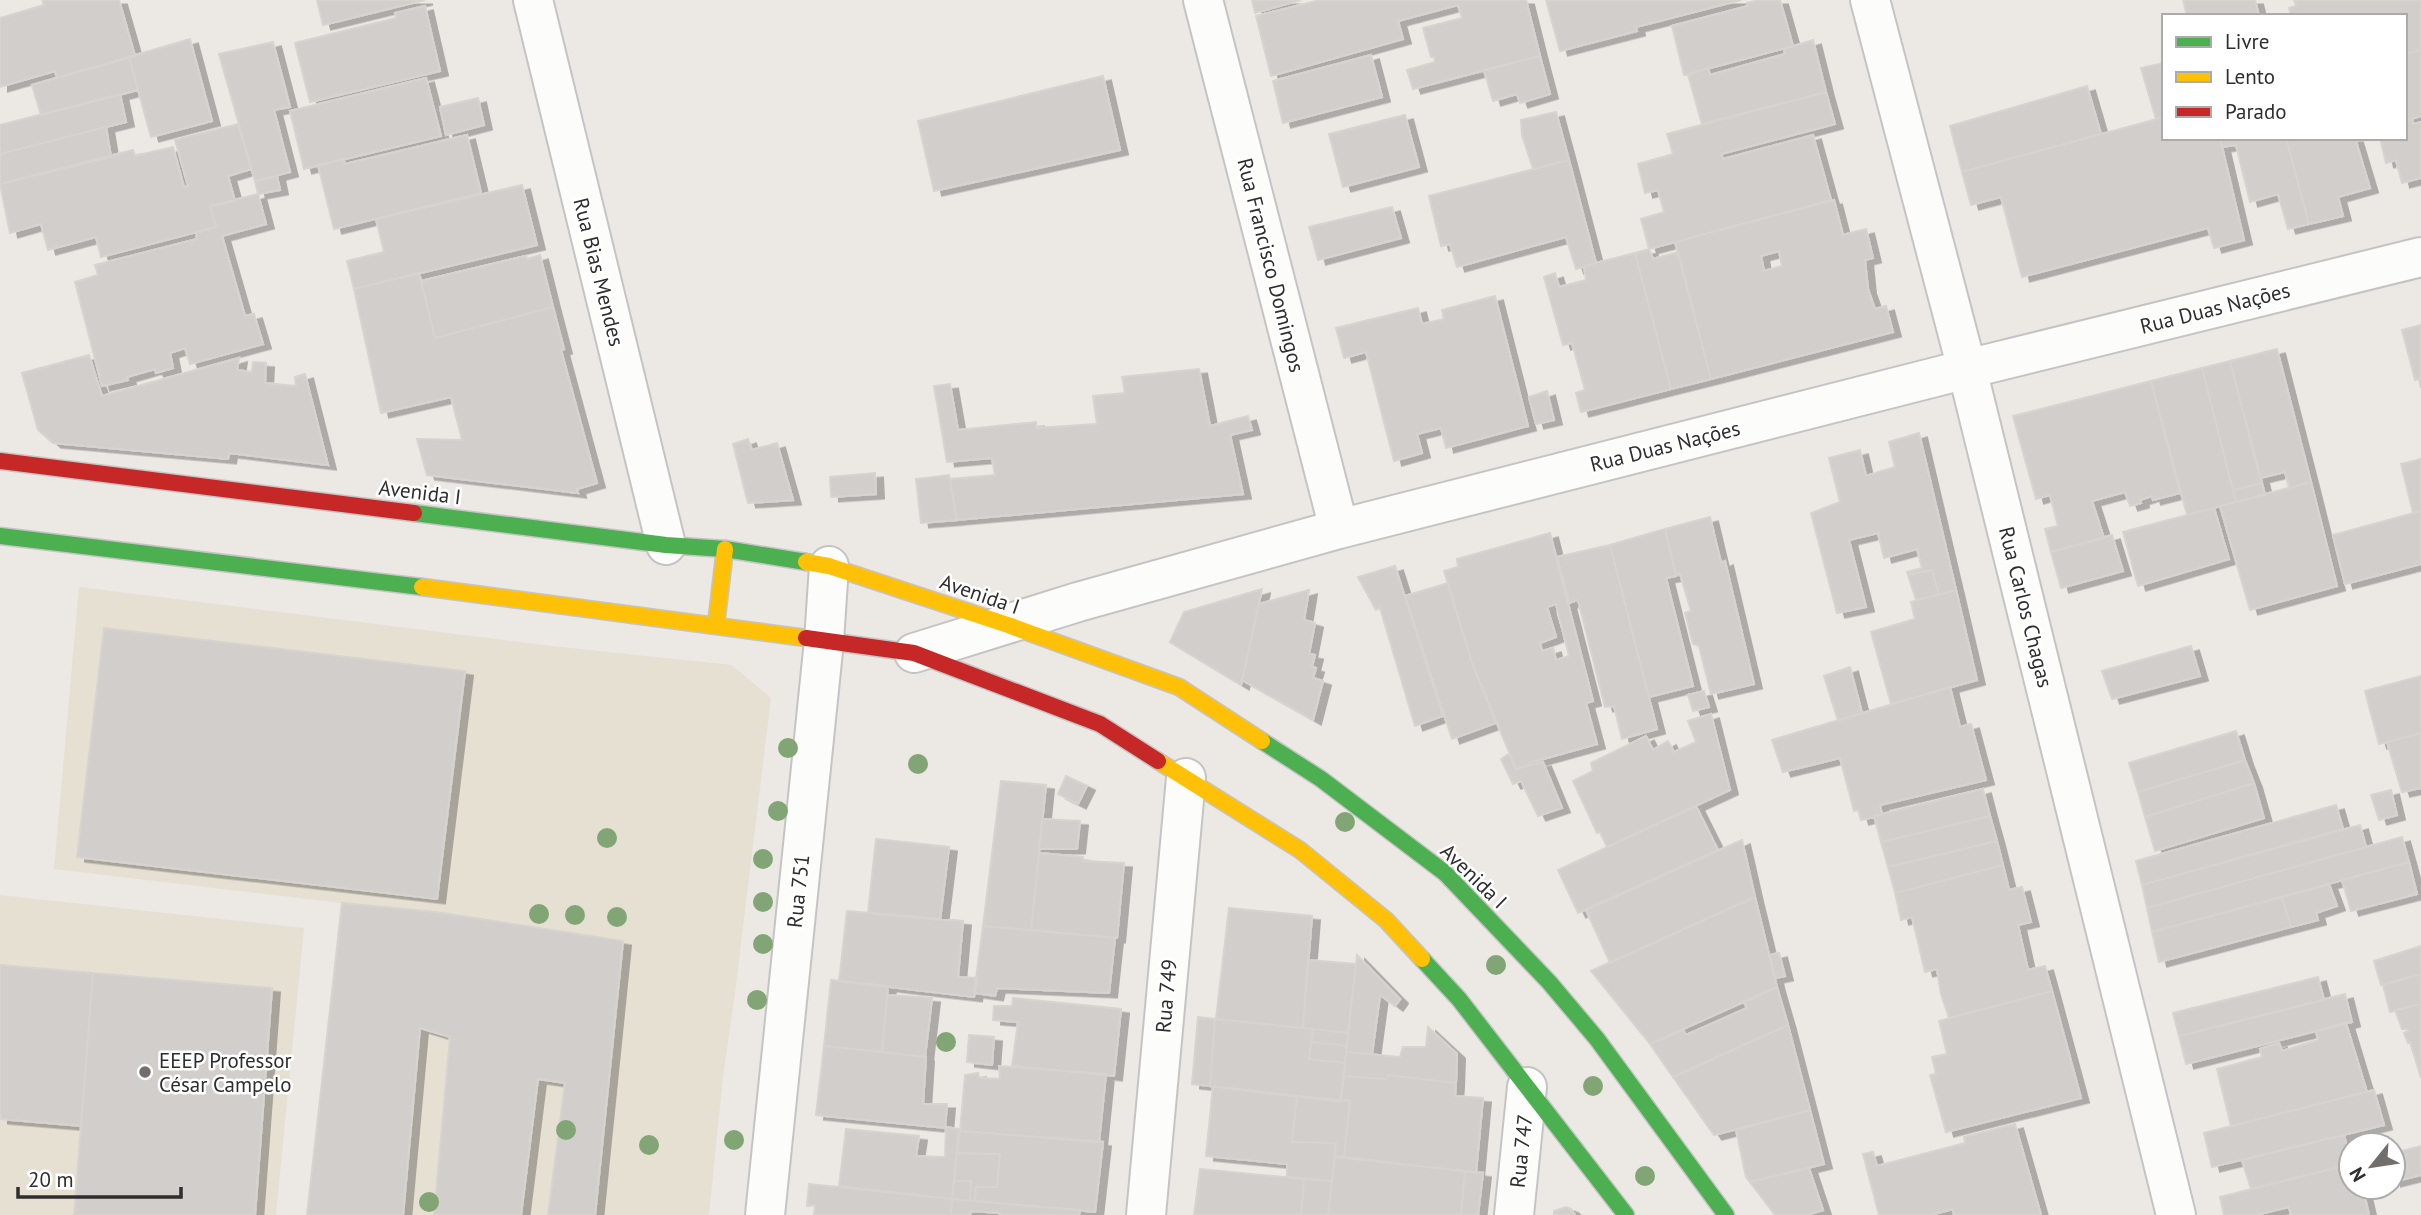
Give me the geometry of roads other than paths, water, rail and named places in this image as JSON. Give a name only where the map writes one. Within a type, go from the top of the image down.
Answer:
[{"type":"street","name":"Rua Bias Mendes","points":[[533,0],[666,545]]},
{"type":"street","name":"Rua Francisco Domingos","points":[[1203,0],[1339,529]]},
{"type":"street","name":"Rua Carlos Chagas","points":[[1870,0],[1967,369],[2176,1215]]},
{"type":"street","name":"Rua Duas Nações","points":[[914,653],[1078,602],[1339,529],[2421,257]]},
{"type":"street","name":"Avenida I","points":[[1,456],[666,545],[725,549],[829,566],[1008,625],[1179,687],[1321,779],[1445,873],[1549,982],[1597,1040],[1727,1215]]},
{"type":"street","points":[[0,536],[312,572],[914,653],[1100,724],[1300,850],[1386,920],[1459,999],[1626,1215]]},
{"type":"street","points":[[716,625],[725,549]]},
{"type":"street","name":"Rua 751","points":[[765,1215],[824,641],[829,566]]},
{"type":"street","name":"Rua 749","points":[[1146,1215],[1186,778]]},
{"type":"street","name":"Rua 747","points":[[1514,1215],[1527,1087]]},
{"type":"place","name":"EEEP Professor César Campelo","points":[[145,1072]]}]
